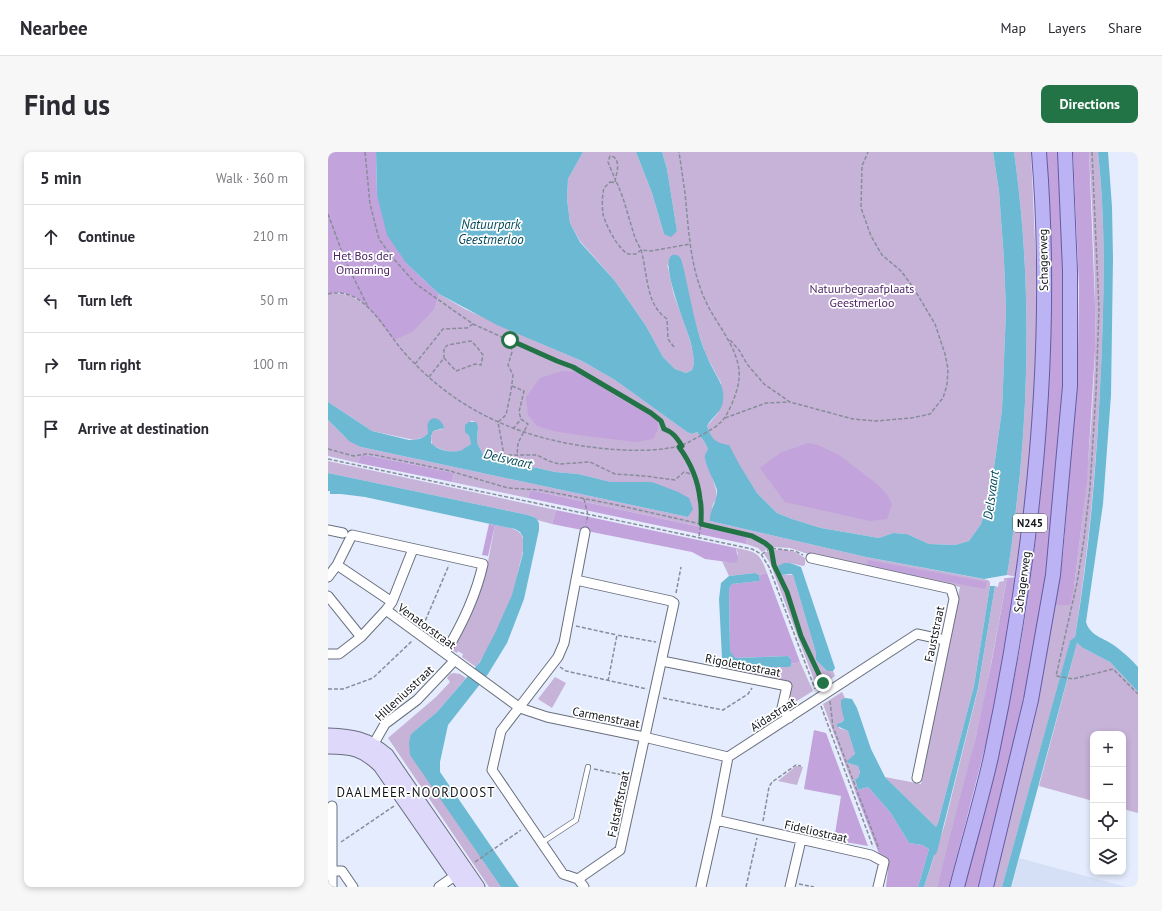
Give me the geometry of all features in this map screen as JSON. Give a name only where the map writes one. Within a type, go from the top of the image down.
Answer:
[{"type":"main road","name":"Schagerweg","points":[[957,887],[992,750],[1022,586],[1036,464],[1042,390],[1044,271],[1039,152]]},
{"type":"main road","name":"N245","points":[[986,887],[1031,700],[1053,575],[1070,386],[1070,271],[1065,152]]},
{"type":"street","points":[[328,530],[483,564],[480,578],[470,606],[445,653]]},
{"type":"street","points":[[584,887],[578,879],[563,874],[541,844],[492,770],[501,731],[554,663],[564,643],[585,532]]},
{"type":"street","points":[[328,577],[337,565],[347,534]]},
{"type":"street","name":"Venatorstraat","points":[[328,654],[339,654],[361,637],[386,610],[392,602],[414,549]]},
{"type":"street","name":"Fauststraat","points":[[811,558],[951,589],[954,598],[916,778]]},
{"type":"street","name":"Venatorstraat","points":[[337,565],[392,602]]},
{"type":"street","points":[[576,580],[671,600],[674,603],[644,737]]},
{"type":"street","points":[[328,596],[361,637]]},
{"type":"street","name":"Venatorstraat","points":[[386,610],[454,660]]},
{"type":"street","name":"Aïdastraat","points":[[728,757],[917,634],[945,640]]},
{"type":"street","name":"Carmenstraat","points":[[454,660],[520,708],[547,717],[644,737],[728,757]]},
{"type":"street","name":"Hilleniusstraat","points":[[370,750],[385,724],[417,700],[454,660]]},
{"type":"street","name":"Rigolettostraat","points":[[662,661],[787,686],[782,708],[789,718]]},
{"type":"street","points":[[328,735],[354,737],[370,750],[404,799],[461,872],[478,887]]},
{"type":"street","name":"Falstaffstraat","points":[[578,879],[620,850],[644,737]]},
{"type":"street","points":[[328,747],[383,752],[391,759],[461,872],[464,887]]},
{"type":"street","points":[[701,887],[728,757]]},
{"type":"street","points":[[332,806],[332,848],[330,871],[332,887]]},
{"type":"street","name":"Fideliostraat","points":[[716,820],[871,856],[884,862]]},
{"type":"street","points":[[791,885],[801,840]]},
{"type":"street","points":[[878,887],[884,862]]},
{"type":"street","points":[[330,871],[342,871],[354,887]]},
{"type":"street","points":[[438,887],[461,872]]},
{"type":"lane","points":[[541,844],[576,820],[588,767]]},
{"type":"path","points":[[365,152],[370,204],[379,239],[392,257],[416,284],[473,324],[573,367],[627,398],[661,421],[664,429],[668,430],[676,437],[687,457],[694,475],[701,500],[701,524],[699,537]]},
{"type":"path","points":[[328,214],[345,260],[368,306],[415,364],[459,400],[498,422],[554,442],[617,450],[645,450],[680,446],[720,423],[737,394],[740,376],[731,342],[723,332],[708,306],[699,286],[690,244],[679,152]]},
{"type":"path","points":[[723,419],[766,403],[790,402],[853,419],[876,421],[893,420],[930,414],[943,398],[947,385],[948,369],[945,354],[935,324],[913,287],[901,271],[882,255],[871,236],[861,208],[862,166],[868,152]]},
{"type":"path","points":[[1092,152],[1099,309],[1090,487],[1077,583],[1056,676],[1073,679],[1113,669],[1138,694]]},
{"type":"path","points":[[615,179],[608,162],[610,156],[614,156],[618,162],[615,182],[621,191],[635,238],[641,250],[652,299],[657,310],[667,319],[668,339],[674,347]]},
{"type":"path","points":[[615,182],[610,182],[604,188],[604,216],[616,242],[624,252],[632,255],[641,250],[651,251],[690,244]]},
{"type":"path","points":[[328,294],[349,294],[368,306]]},
{"type":"path","points":[[415,364],[443,329],[467,328],[473,324]]},
{"type":"path","points":[[723,332],[740,350],[747,364],[764,384],[790,402]]},
{"type":"path","points":[[498,422],[506,415],[512,386],[513,374],[508,365],[512,352],[510,340]]},
{"type":"path","points":[[429,377],[444,358],[444,348],[448,345],[471,341],[483,355],[481,365],[476,364],[456,371],[444,358]]},
{"type":"path","points":[[512,386],[524,391],[519,412],[521,419],[528,424],[518,443],[517,456]]},
{"type":"path","points":[[513,428],[521,419]]},
{"type":"path","points":[[498,422],[504,455],[537,455],[559,464],[590,462],[614,474],[675,480],[684,472],[694,475]]},
{"type":"path","points":[[328,449],[354,456],[366,454],[374,455],[450,471],[508,488],[540,490],[701,524],[752,536],[771,548],[795,551],[811,558]]},
{"type":"path","points":[[584,499],[588,514]]},
{"type":"path","points":[[761,554],[771,548]]},
{"type":"path","points":[[771,548],[774,565],[787,592],[807,650],[828,692],[833,727],[884,862]]},
{"type":"path","points":[[328,689],[343,689],[373,678],[419,634],[452,557]]},
{"type":"path","points":[[674,603],[681,567]]},
{"type":"path","points":[[567,624],[665,644]]},
{"type":"path","points":[[608,681],[617,635]]},
{"type":"path","points":[[554,663],[566,672],[723,710],[748,694],[752,689],[754,680]]},
{"type":"path","points":[[746,887],[769,787],[772,782],[796,765],[801,766]]},
{"type":"path","points":[[588,767],[635,778]]},
{"type":"path","points":[[332,848],[404,799]]},
{"type":"path","points":[[480,859],[529,825]]},
{"type":"path","points":[[791,885],[814,887]]},
{"type":"shaded area","points":[[1019,858],[1126,887],[1011,887]]},
{"type":"green space","name":"Het Bos der Omarming","points":[[328,152],[376,152],[377,195],[406,263],[439,294],[435,308],[422,322],[412,332],[394,340],[367,306],[349,295],[339,293],[328,294]]},
{"type":"green space","name":"Natuurbegraafplaats Geestmerloo","points":[[583,152],[636,152],[652,193],[664,234],[677,231],[667,169],[662,152],[993,152],[999,191],[1006,310],[1002,410],[991,489],[981,524],[969,541],[955,545],[929,544],[907,534],[893,533],[879,538],[821,528],[777,513],[757,493],[734,457],[713,440],[707,426],[718,413],[721,383],[706,355],[693,316],[689,297],[667,264],[674,295],[688,334],[693,355],[694,364],[692,370],[686,373],[675,369],[663,357],[646,326],[615,281],[580,241],[570,223],[567,199],[568,179]]},
{"type":"green space","points":[[1014,152],[1031,152],[1036,263],[1037,330],[1036,383],[1029,472],[1018,577],[1007,575],[1020,473],[1026,353],[1023,232]]},
{"type":"green space","points":[[1046,152],[1058,152],[1064,235],[1064,316],[1060,462],[1048,582],[1028,691],[980,887],[963,887],[1008,709],[1023,631],[1035,544],[1045,446],[1050,348],[1051,299],[1049,201]]},
{"type":"green space","points":[[1073,152],[1089,152],[1095,304],[1095,350],[1087,481],[1074,587],[1070,605],[1054,605],[1063,554],[1078,349],[1079,287]]},
{"type":"green space","points":[[1089,152],[1098,152],[1101,179],[1103,288],[1101,369],[1097,436],[1092,503],[1084,570],[1075,637],[1070,642],[1002,887],[992,887],[1042,676],[1054,605],[1074,587],[1088,468],[1095,349],[1094,250]]},
{"type":"green space","points":[[328,294],[349,295],[368,306],[374,313],[435,308],[439,294],[465,309],[582,361],[615,380],[687,432],[692,434],[697,432],[704,441],[708,449],[705,456],[706,463],[709,467],[717,498],[713,504],[710,521],[866,557],[988,580],[990,582],[990,586],[974,686],[936,827],[885,777],[921,784],[960,587],[814,556],[790,548],[771,547],[762,552],[758,548],[746,544],[747,537],[530,490],[528,498],[452,482],[454,473],[361,454],[358,463],[328,456],[328,420],[346,438],[361,447],[688,517],[692,509],[652,482],[611,482],[578,474],[555,472],[484,456],[477,443],[478,426],[474,421],[471,421],[467,434],[471,444],[463,450],[455,452],[447,451],[432,445],[431,438],[433,431],[443,429],[430,421],[428,423],[428,433],[424,437],[414,440],[372,431],[328,402]]},
{"type":"green space","points":[[562,371],[578,372],[617,397],[657,419],[658,429],[653,439],[636,442],[553,431],[537,426],[528,415],[526,397],[540,378]]},
{"type":"green space","points":[[808,443],[818,445],[839,455],[877,484],[887,494],[892,505],[887,519],[870,521],[785,502],[760,468],[780,453]]},
{"type":"green space","points":[[361,454],[454,473],[452,482],[358,463]]},
{"type":"green space","points":[[328,461],[556,510],[552,524],[537,520],[536,518],[528,515],[328,473]]},
{"type":"green space","points":[[530,490],[747,537],[746,544],[528,498]]},
{"type":"green space","points":[[556,510],[736,548],[738,560],[735,563],[705,559],[692,552],[552,524]]},
{"type":"green space","points":[[489,524],[495,525],[488,556],[482,555]]},
{"type":"green space","points":[[495,525],[514,529],[520,533],[524,542],[515,588],[509,604],[501,623],[476,667],[462,657],[463,654],[458,651],[457,653],[450,649],[487,567]]},
{"type":"green space","points":[[736,548],[757,554],[760,557],[767,573],[759,575],[755,573],[729,576],[722,561],[729,562],[738,554]]},
{"type":"green space","points":[[781,549],[795,552],[805,558],[805,565],[803,566],[790,563],[781,575],[793,575],[816,653],[816,660],[827,671],[833,671],[835,676],[817,688],[770,563],[764,554],[768,551]]},
{"type":"green space","points":[[868,560],[987,582],[985,589],[867,566]]},
{"type":"green space","points":[[767,573],[800,662],[791,664],[791,659],[788,656],[734,658],[730,651],[729,589],[732,584],[758,581],[760,579],[759,575]]},
{"type":"green space","points":[[1018,577],[990,728],[949,887],[937,887],[976,736],[1007,578]]},
{"type":"green space","points":[[1004,578],[1007,578],[988,677],[976,736],[957,812],[937,887],[924,887],[944,827],[978,689],[995,586],[998,587],[999,582],[1004,581]]},
{"type":"green space","points":[[1077,643],[1083,648],[1110,662],[1138,692],[1138,813],[1126,810],[1126,731],[1090,731],[1090,800],[1039,786]]},
{"type":"green space","points":[[725,661],[726,664],[733,667],[789,667],[791,664],[800,662],[813,691],[787,707],[789,685],[713,669]]},
{"type":"green space","points":[[450,674],[460,674],[466,678],[437,712],[411,734],[458,824],[501,887],[489,887],[388,738],[436,697],[450,682],[447,678]]},
{"type":"green space","points":[[555,677],[566,683],[552,708],[538,699]]},
{"type":"green space","points":[[842,692],[845,698],[841,701],[844,720],[839,723],[839,728],[848,731],[855,754],[848,763],[858,766],[860,772],[858,778],[855,779],[858,790],[855,791],[823,704]]},
{"type":"green space","points":[[814,730],[826,733],[868,846],[834,840],[841,796],[804,789]]},
{"type":"green space","points":[[796,766],[803,767],[797,785],[778,781]]},
{"type":"green space","points":[[868,787],[890,812],[909,843],[922,845],[929,849],[918,887],[886,887],[888,869],[886,861],[879,854],[855,791]]},
{"type":"water","name":"Natuurpark Geestmerloo","points":[[376,152],[583,152],[568,179],[567,199],[570,223],[580,242],[615,281],[646,326],[663,357],[675,369],[686,373],[692,370],[694,363],[693,355],[690,340],[670,278],[669,265],[670,257],[676,255],[680,258],[701,342],[723,391],[721,408],[707,426],[714,440],[729,445],[757,493],[777,513],[821,528],[879,538],[893,533],[907,534],[929,544],[955,545],[969,541],[981,524],[991,489],[1002,410],[1006,310],[999,191],[993,152],[1014,152],[1023,232],[1026,353],[1020,473],[1007,575],[984,579],[866,557],[710,521],[717,490],[707,467],[705,458],[708,449],[697,432],[692,434],[687,432],[615,380],[582,361],[497,325],[439,294],[406,263],[387,235],[377,195]]},
{"type":"water","points":[[636,152],[662,152],[667,169],[677,231],[671,237],[664,234],[652,193]]},
{"type":"water","points":[[1098,152],[1108,152],[1112,207],[1113,258],[1111,395],[1103,504],[1086,622],[1094,634],[1115,646],[1138,667],[1138,692],[1110,662],[1083,648],[1077,643],[1011,887],[1002,887],[1070,641],[1075,637],[1085,570],[1097,436],[1103,315],[1104,260],[1101,179]]},
{"type":"water","points":[[328,402],[372,431],[409,440],[424,437],[428,433],[428,424],[430,420],[435,418],[438,419],[444,428],[433,431],[431,443],[437,448],[454,452],[462,450],[471,444],[469,436],[465,432],[465,425],[469,422],[476,422],[478,426],[477,443],[484,456],[555,472],[578,474],[611,482],[652,482],[689,498],[693,509],[688,517],[361,447],[349,441],[328,420]]},
{"type":"water","points":[[328,473],[528,515],[536,518],[539,523],[539,530],[524,599],[507,643],[488,674],[448,725],[440,762],[440,772],[519,887],[501,887],[410,755],[409,742],[411,734],[437,712],[480,662],[512,595],[523,553],[523,537],[520,532],[515,529],[365,497],[330,494],[330,491],[328,491]]},
{"type":"water","points":[[784,563],[790,563],[801,567],[835,668],[833,671],[827,671],[816,660],[816,653],[793,575],[781,575],[778,566]]},
{"type":"water","points":[[755,573],[759,575],[759,581],[732,584],[729,589],[730,651],[735,658],[788,656],[791,659],[791,666],[789,667],[733,667],[726,664],[722,658],[719,599],[721,583],[729,576]]},
{"type":"water","points":[[990,586],[995,586],[978,688],[937,852],[934,856],[924,887],[918,887],[929,849],[922,845],[909,843],[890,812],[868,787],[858,790],[855,779],[858,778],[860,772],[858,766],[848,763],[847,761],[855,754],[848,731],[837,726],[837,724],[844,720],[841,700],[845,698],[852,699],[857,708],[871,749],[885,777],[936,827],[974,686]]},
{"type":"district","name":"DAALMEER-NOORDOOST","points":[[416,792]]},
{"type":"route","points":[[510,340],[524,348],[573,367],[627,398],[651,413],[661,421],[664,429],[668,430],[676,437],[682,446],[679,447],[687,457],[698,488],[701,500],[701,524],[752,536],[771,548],[774,565],[787,592],[801,636],[812,663],[823,683]]},
{"type":"water label","name":"Delsvaart","points":[[508,459]]},
{"type":"water label","name":"Delsvaart","points":[[991,495]]}]
